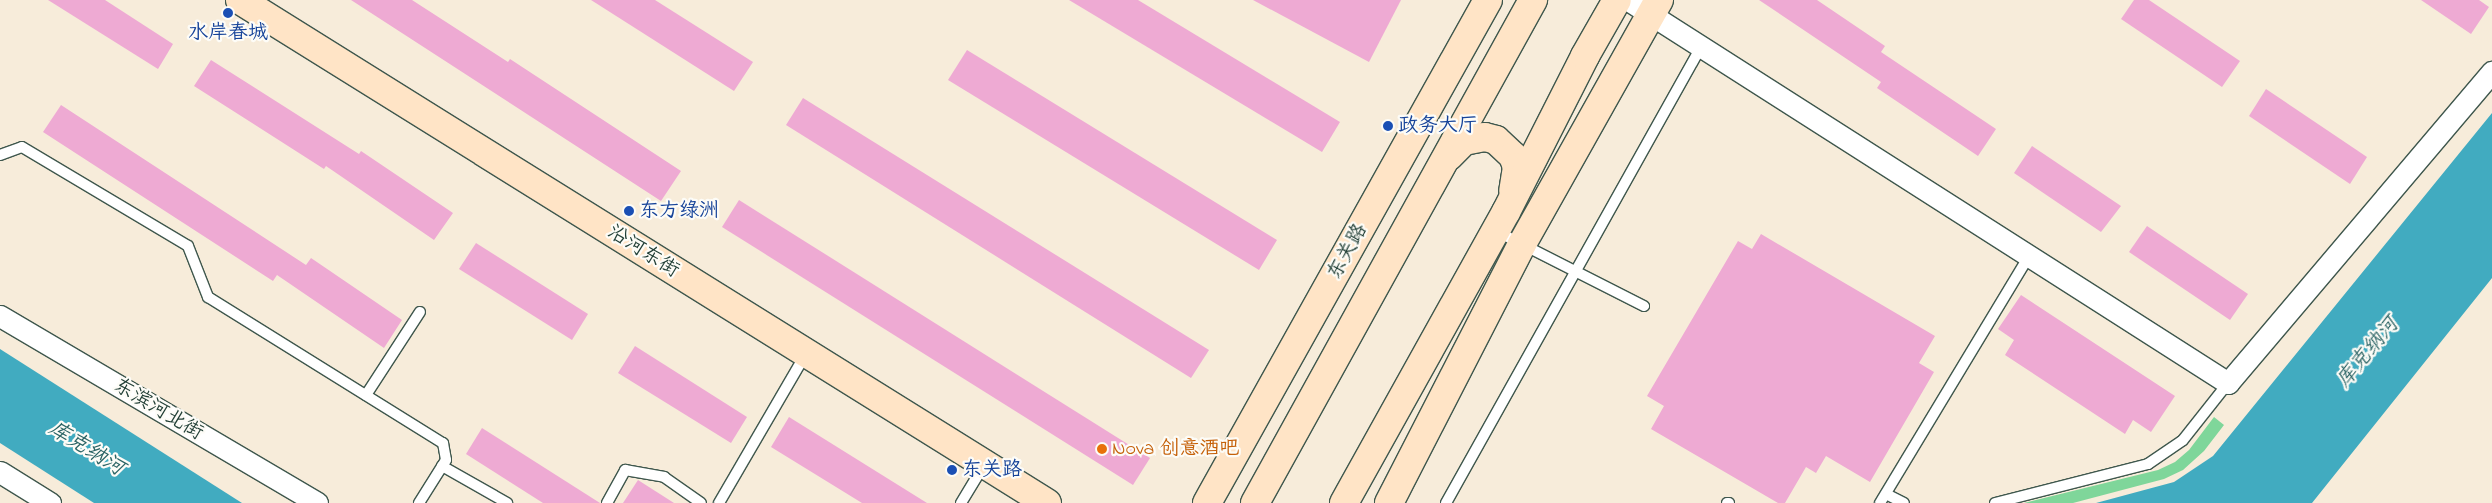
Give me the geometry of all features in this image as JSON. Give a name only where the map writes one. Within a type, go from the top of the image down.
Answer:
[{"type":"street","name":"沿河东街","points":[[240,0],[1047,503]]},
{"type":"street","name":"东关路","points":[[1207,503],[1488,0]]},
{"type":"street","name":"东关路","points":[[1254,503],[1533,0]]},
{"type":"street","points":[[1344,503],[1501,221],[1585,56],[1617,0]]},
{"type":"street","points":[[1628,0],[1655,7],[1702,47],[2228,383],[2492,72]]},
{"type":"street","points":[[1389,503],[1522,244],[1655,7]]},
{"type":"street","points":[[1442,164],[1455,148],[1474,138],[1496,140],[1505,147],[1513,156],[1517,178],[1501,221]]},
{"type":"street","name":"东滨河北街","points":[[0,316],[317,503]]},
{"type":"street","points":[[0,472],[50,503]]},
{"type":"lane","points":[[1446,503],[1702,47]]},
{"type":"lane","points":[[0,155],[22,147],[188,246],[208,298],[443,443],[446,460],[419,503]]},
{"type":"lane","points":[[1501,221],[1522,244],[1644,306]]},
{"type":"lane","points":[[1880,503],[2029,256]]},
{"type":"lane","points":[[366,396],[420,312]]},
{"type":"lane","points":[[719,503],[806,353]]},
{"type":"lane","points":[[1995,503],[2148,464],[2183,440],[2228,383]]},
{"type":"lane","points":[[961,503],[984,464]]},
{"type":"lane","points":[[442,466],[507,503]]},
{"type":"lane","points":[[607,503],[626,470],[664,477],[701,503]]},
{"type":"lane","points":[[1886,494],[1904,503]]},
{"type":"green space","points":[[2214,417],[2224,425],[2204,451],[2183,470],[2164,479],[2073,503],[2024,503],[2158,470],[2175,462],[2189,450]]},
{"type":"water","name":"库克纳河","points":[[2492,113],[2492,278],[2312,503],[2096,503],[2174,482],[2213,456]]},
{"type":"water","name":"库克纳河","points":[[0,349],[242,503],[94,503],[0,443]]},
{"type":"building","points":[[48,0],[105,0],[173,44],[158,69]]},
{"type":"building","points":[[351,0],[412,0],[508,62],[510,59],[681,171],[661,201]]},
{"type":"building","points":[[591,0],[655,0],[753,62],[734,91]]},
{"type":"building","points":[[1069,0],[1138,0],[1340,122],[1322,152]]},
{"type":"building","points":[[1253,0],[1401,0],[1369,62]]},
{"type":"building","points":[[1759,0],[1817,0],[1885,46],[1881,52],[1996,129],[1978,156],[1877,88],[1881,82]]},
{"type":"building","points":[[2134,0],[2149,0],[2240,61],[2222,87],[2121,19]]},
{"type":"building","points":[[2421,0],[2479,0],[2489,7],[2471,34]]},
{"type":"building","points":[[967,50],[1277,240],[1259,270],[948,80]]},
{"type":"building","points":[[211,60],[359,154],[361,151],[453,213],[434,240],[326,166],[324,169],[194,86]]},
{"type":"building","points":[[2266,89],[2367,157],[2350,184],[2249,116]]},
{"type":"building","points":[[803,98],[1209,350],[1191,378],[786,125]]},
{"type":"building","points":[[61,105],[306,265],[311,258],[402,320],[384,348],[277,275],[273,281],[43,132]]},
{"type":"building","points":[[2032,146],[2121,206],[2101,232],[2014,173]]},
{"type":"building","points":[[739,200],[1150,458],[1133,485],[722,227]]},
{"type":"building","points":[[2147,226],[2248,294],[2230,320],[2129,252]]},
{"type":"building","points":[[1761,234],[1935,336],[1919,363],[1934,372],[1870,482],[1826,456],[1816,473],[1806,467],[1785,503],[1778,503],[1651,429],[1664,406],[1647,396],[1738,241],[1752,249]]},
{"type":"building","points":[[476,243],[588,314],[572,340],[459,269]]},
{"type":"building","points":[[2021,295],[2175,396],[2151,432],[2133,420],[2125,434],[2005,355],[2014,340],[1998,329]]},
{"type":"building","points":[[635,346],[747,417],[731,443],[618,373]]},
{"type":"building","points":[[789,417],[927,503],[862,503],[771,447]]},
{"type":"building","points":[[482,428],[600,503],[543,503],[466,454]]},
{"type":"building","points":[[638,480],[674,503],[623,503]]},
{"type":"place","name":"水岸春城","points":[[228,13]]},
{"type":"place","name":"政务大厅","points":[[1388,126]]},
{"type":"place","name":"东方绿洲","points":[[629,211]]},
{"type":"place","name":"Nova 创意酒吧","points":[[1102,449]]},
{"type":"place","name":"东关路","points":[[952,470]]}]
